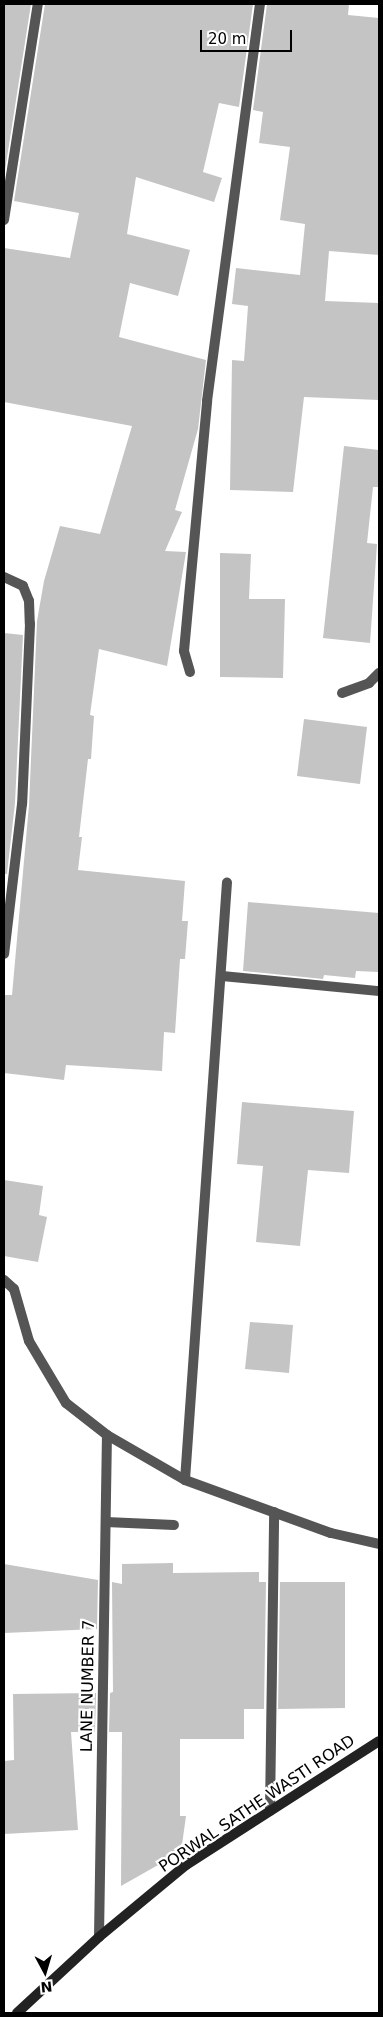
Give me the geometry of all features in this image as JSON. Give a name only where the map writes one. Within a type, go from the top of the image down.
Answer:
[{"type":"street","points":[[4,220],[38,4]]},
{"type":"street","points":[[190,672],[184,650],[207,401],[260,4]]},
{"type":"street","points":[[4,578],[23,586],[29,601],[30,624],[22,804],[4,954]]},
{"type":"street","points":[[342,693],[369,683],[379,673]]},
{"type":"street","points":[[185,1480],[201,1228],[222,976],[227,882]]},
{"type":"street","points":[[222,976],[379,991]]},
{"type":"street","points":[[4,1280],[14,1289],[29,1342],[66,1403],[107,1435],[185,1480],[331,1533],[379,1544]]},
{"type":"street","name":"LANE NUMBER 7","points":[[99,1936],[107,1435]]},
{"type":"street","points":[[270,1811],[274,1512]]},
{"type":"street","points":[[106,1522],[174,1526]]},
{"type":"street","name":"PORWAL SATHE WASTI ROAD","points":[[17,2013],[99,1936],[186,1865],[379,1741]]},
{"type":"building","points":[[4,4],[31,4],[4,177]]},
{"type":"building","points":[[45,4],[253,4],[239,107],[219,103],[203,172],[222,178],[214,202],[136,177],[127,234],[190,250],[178,296],[130,283],[119,337],[206,360],[198,429],[175,510],[182,512],[165,551],[186,552],[167,666],[99,649],[90,715],[94,716],[91,759],[88,759],[79,837],[82,837],[78,870],[185,881],[182,921],[188,921],[185,959],[180,959],[175,1033],[164,1032],[162,1071],[66,1065],[64,1080],[4,1073],[5,995],[12,995],[29,805],[37,621],[44,581],[60,526],[100,534],[132,426],[4,402],[4,248],[70,258],[79,213],[14,201]]},
{"type":"building","points":[[267,4],[349,4],[348,15],[379,18],[379,255],[329,251],[325,301],[379,303],[379,400],[304,397],[293,492],[230,490],[232,360],[244,361],[248,306],[232,304],[236,268],[300,275],[305,224],[280,220],[290,147],[259,143],[263,112],[253,110]]},
{"type":"building","points":[[344,446],[379,450],[379,487],[373,487],[367,543],[377,544],[370,643],[323,638]]},
{"type":"building","points":[[220,553],[251,554],[249,599],[285,599],[283,678],[220,677]]},
{"type":"building","points":[[4,633],[23,635],[15,803],[7,874],[4,874]]},
{"type":"building","points":[[304,719],[367,727],[360,784],[297,776]]},
{"type":"building","points":[[248,902],[379,913],[379,972],[356,971],[355,978],[324,975],[323,979],[243,971]]},
{"type":"building","points":[[242,1102],[354,1111],[349,1173],[308,1170],[300,1246],[256,1242],[263,1166],[237,1164]]},
{"type":"building","points":[[4,1180],[43,1186],[39,1215],[47,1217],[38,1262],[4,1256]]},
{"type":"building","points":[[250,1322],[293,1325],[289,1373],[245,1369]]},
{"type":"building","points":[[173,1563],[173,1573],[259,1572],[259,1582],[266,1582],[264,1709],[244,1709],[244,1739],[180,1739],[180,1816],[186,1816],[181,1852],[121,1886],[122,1732],[109,1732],[110,1693],[113,1692],[112,1582],[122,1584],[122,1564]]},
{"type":"building","points":[[4,1564],[98,1580],[97,1629],[4,1633]]},
{"type":"building","points":[[280,1582],[345,1582],[345,1708],[278,1709]]},
{"type":"building","points":[[96,1693],[95,1732],[71,1732],[78,1830],[4,1834],[4,1761],[14,1760],[13,1694]]}]
